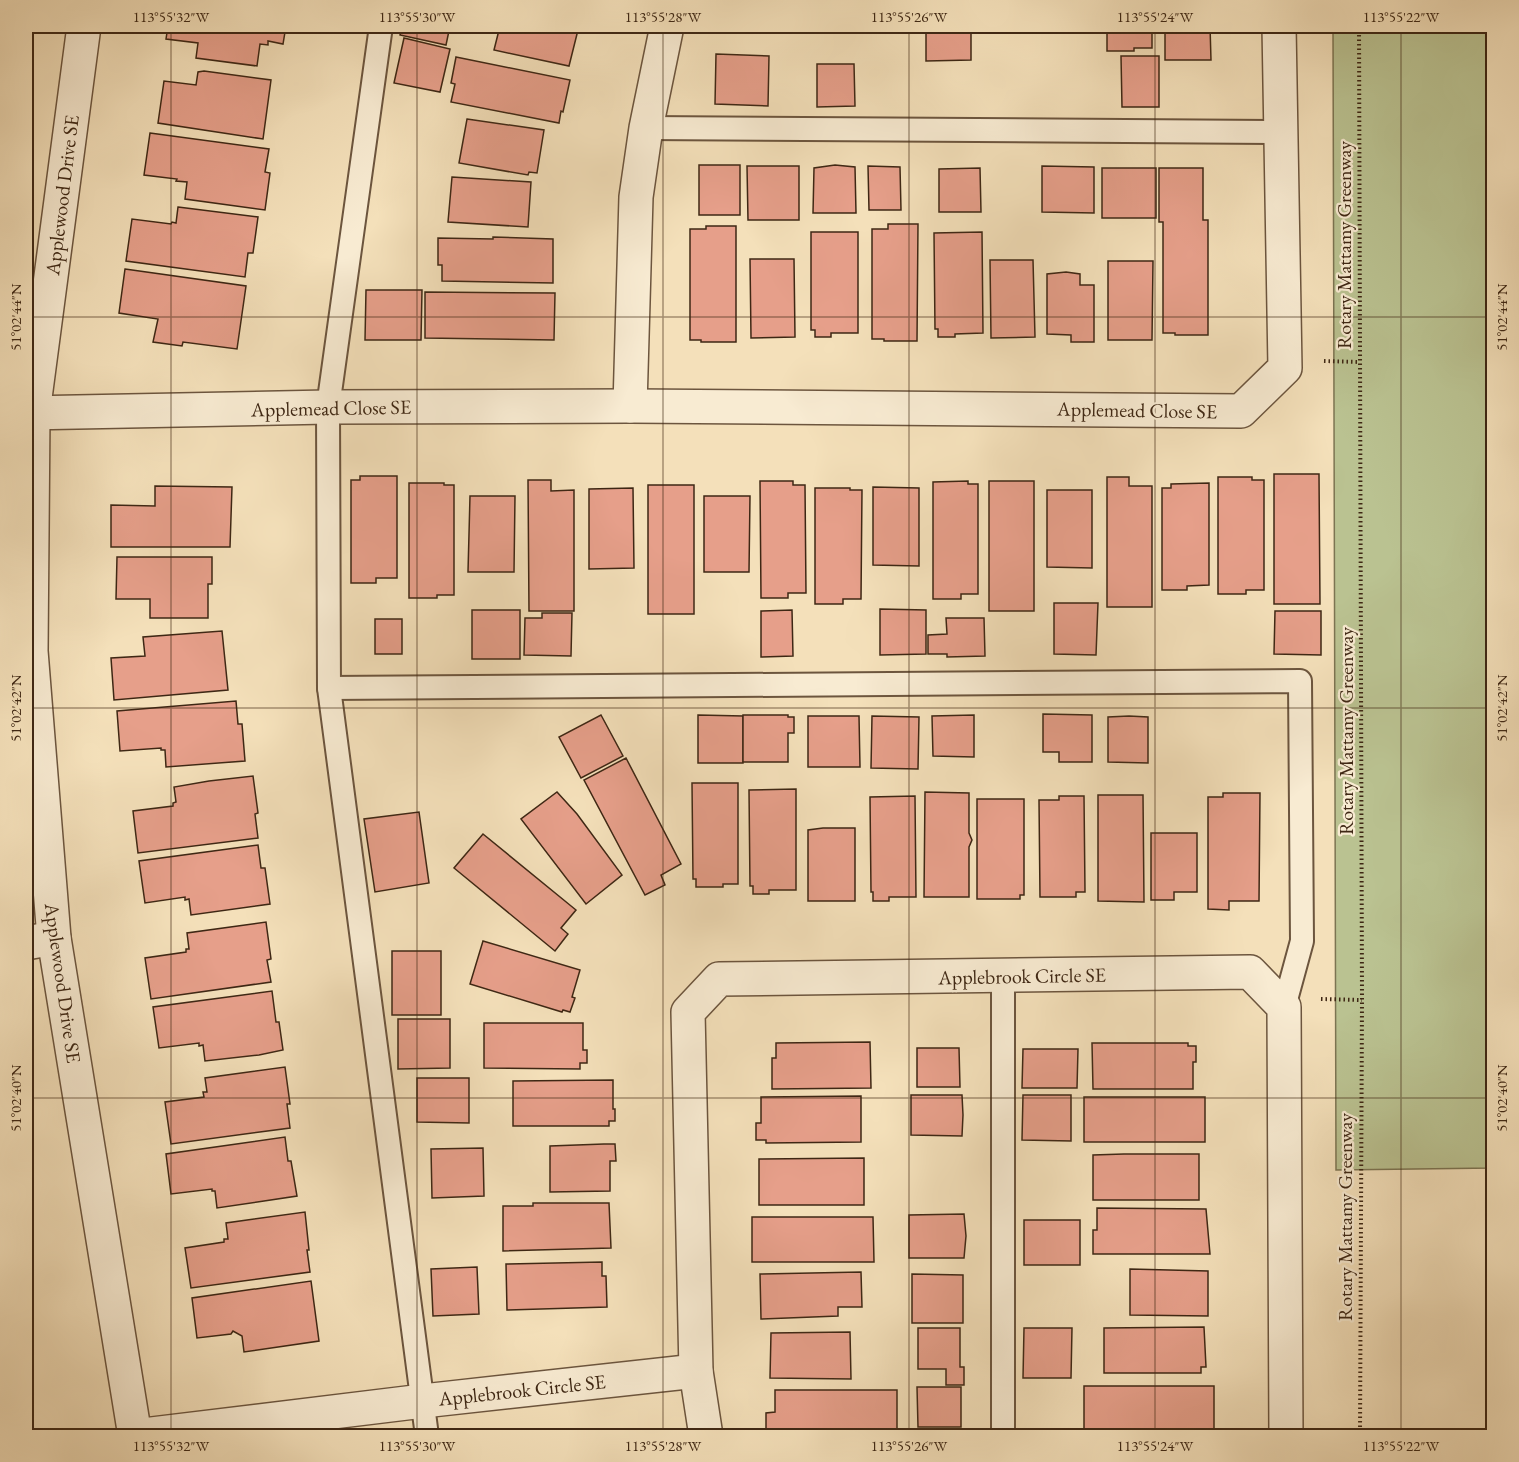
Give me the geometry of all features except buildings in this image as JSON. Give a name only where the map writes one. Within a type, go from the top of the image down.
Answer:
[{"type":"street","name":"Applewood Drive SE","points":[[84,26],[29,413],[31,651],[40,940],[135,1436]]},
{"type":"street","points":[[630,406],[636,197],[646,128],[667,26]]},
{"type":"street","name":"Applemead Close SE","points":[[29,413],[328,407],[630,406],[1241,411],[1285,368],[1279,26]]},
{"type":"street","name":"Applebrook Circle SE","points":[[706,1437],[696,1371],[688,1012],[719,979],[1250,972],[1284,1008]]},
{"type":"street","points":[[1284,1008],[1286,1437]]},
{"type":"street","name":"Applebrook Circle SE","points":[[135,1436],[696,1371]]},
{"type":"lane","points":[[381,26],[328,407],[329,688],[428,1437]]},
{"type":"lane","points":[[646,128],[1280,132]]},
{"type":"lane","points":[[329,688],[1300,681],[1302,941],[1284,1008]]},
{"type":"lane","points":[[1003,977],[1003,1437]]},
{"type":"path","name":"Rotary Mattamy Greenway","points":[[1359,26],[1362,1000],[1360,1437]]},
{"type":"green space","points":[[1333,26],[1493,26],[1493,1168],[1336,1170]]}]
